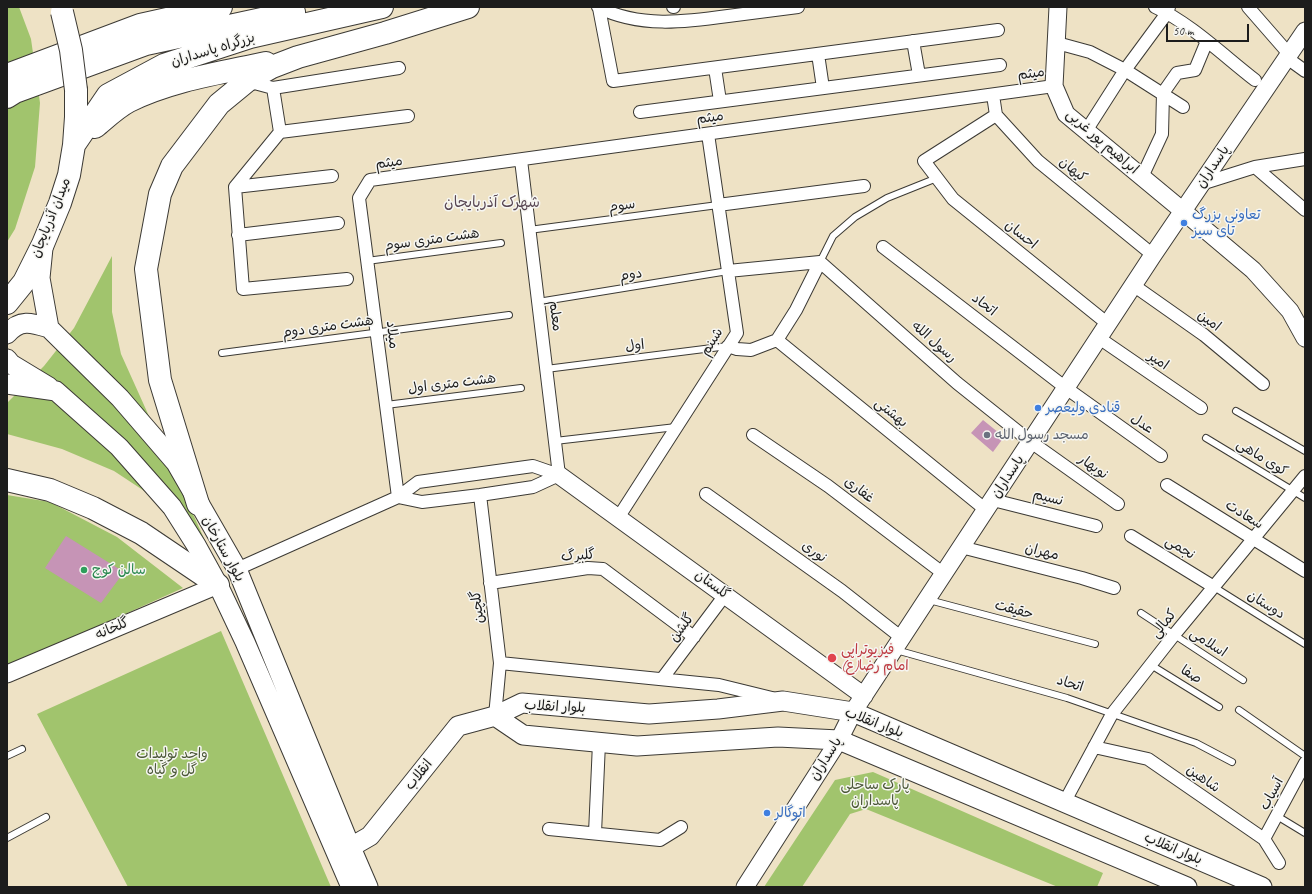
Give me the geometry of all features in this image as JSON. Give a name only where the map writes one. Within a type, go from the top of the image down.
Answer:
[{"type":"highway","points":[[7,75],[140,25],[221,7]]},
{"type":"highway","points":[[7,97],[16,92],[146,44],[318,7]]},
{"type":"highway","name":"بزرگراه پاسداران","points":[[74,145],[108,95],[164,65],[250,37],[382,7]]},
{"type":"highway","points":[[74,145],[113,112],[129,101],[162,88],[195,77],[298,57],[385,33],[468,7]]},
{"type":"highway","name":"میدان آذربایجان","points":[[7,304],[24,282],[43,244],[60,203],[69,175],[74,145],[76,90],[71,50],[61,9]]},
{"type":"highway","points":[[198,504],[160,380],[146,269],[160,194],[172,166],[218,104],[247,81],[272,67],[298,57]]},
{"type":"highway","points":[[7,480],[50,490],[93,508],[141,533],[218,585]]},
{"type":"main road","name":"ابراهیم پور غربی","points":[[1058,7],[1054,86],[1066,114],[1253,270],[1294,312],[1305,338]]},
{"type":"main road","name":"پاسداران","points":[[745,887],[839,740],[854,712],[898,643],[1153,254],[1305,31]]},
{"type":"main road","points":[[7,334],[20,324],[30,322],[49,328],[40,278],[43,244]]},
{"type":"main road","name":"بلوار ستارخان","points":[[49,328],[120,398],[176,463],[198,504],[237,569],[368,887]]},
{"type":"main road","name":"بلوار ستارخان","points":[[7,359],[11,364],[56,391],[119,447],[172,507],[196,545],[218,585],[248,649],[351,887]]},
{"type":"main road","points":[[7,384],[56,391]]},
{"type":"main road","name":"گلستان","points":[[559,475],[864,696]]},
{"type":"main road","name":"گلخانه","points":[[7,674],[218,585]]},
{"type":"main road","name":"بلوار انقلاب","points":[[1188,887],[839,740],[778,737],[637,746],[523,735],[495,716],[522,702],[649,714],[718,709],[783,701],[854,712],[1262,887]]},
{"type":"main road","name":"انقلاب","points":[[351,846],[370,836],[458,726],[495,716]]},
{"type":"street","points":[[599,7],[616,14],[652,22],[691,21],[798,7]]},
{"type":"street","points":[[599,7],[613,82],[998,30]]},
{"type":"street","points":[[1154,7],[1168,10],[1255,80]]},
{"type":"street","points":[[1248,7],[1288,56],[1305,71]]},
{"type":"street","points":[[1086,131],[1125,70],[1168,10]]},
{"type":"street","points":[[913,41],[919,75]]},
{"type":"street","points":[[1142,177],[1162,134],[1163,93],[1176,73],[1195,70],[1207,41]]},
{"type":"street","points":[[1057,44],[1090,52],[1125,70],[1183,107]]},
{"type":"street","points":[[818,54],[823,88]]},
{"type":"street","points":[[640,112],[1000,65]]},
{"type":"street","points":[[247,81],[273,88],[399,68]]},
{"type":"street","points":[[716,68],[720,101]]},
{"type":"street","name":"میثم","points":[[370,180],[1054,86]]},
{"type":"street","points":[[273,88],[280,132]]},
{"type":"street","points":[[993,95],[996,115]]},
{"type":"street","name":"احسان","points":[[996,115],[924,161],[953,199],[1108,324]]},
{"type":"street","name":"کیهان","points":[[996,115],[1038,161],[1153,254]]},
{"type":"street","points":[[347,279],[243,289],[235,187],[280,132],[408,116]]},
{"type":"street","name":"شبنم","points":[[618,518],[736,333],[708,134]]},
{"type":"street","points":[[1201,184],[1255,167],[1305,159]]},
{"type":"street","name":"معلم","points":[[520,160],[559,475]]},
{"type":"street","points":[[1255,167],[1305,210]]},
{"type":"street","points":[[235,187],[332,176]]},
{"type":"street","name":"میلاد","points":[[370,180],[359,198],[398,497]]},
{"type":"street","points":[[718,205],[864,186]]},
{"type":"street","points":[[238,235],[338,223]]},
{"type":"street","name":"اتحاد","points":[[883,247],[1066,388]]},
{"type":"street","points":[[728,271],[820,262]]},
{"type":"street","points":[[728,346],[737,349],[751,350],[777,340],[796,310],[820,262]]},
{"type":"street","name":"رسول الله","points":[[820,262],[957,383],[1031,442]]},
{"type":"street","name":"امین","points":[[1133,285],[1204,335],[1263,384]]},
{"type":"street","name":"امیر","points":[[1099,338],[1201,408]]},
{"type":"street","name":"بهشتی","points":[[777,340],[989,505]]},
{"type":"street","name":"عدل","points":[[1066,388],[1161,456]]},
{"type":"street","name":"غفاری","points":[[753,435],[828,486],[944,574]]},
{"type":"street","name":"نوبهار","points":[[1031,442],[1118,504]]},
{"type":"street","name":"گلستان","points":[[237,569],[398,497],[418,482],[534,466],[559,475]]},
{"type":"street","points":[[398,497],[422,502],[480,495],[533,487],[559,475]]},
{"type":"street","name":"کمالی","points":[[1064,803],[1112,714],[1174,635],[1305,476]]},
{"type":"street","name":"سعادت","points":[[1167,485],[1305,571]]},
{"type":"street","name":"نوری","points":[[706,494],[842,591],[898,643]]},
{"type":"street","name":"گلچین","points":[[480,495],[500,663],[495,716]]},
{"type":"street","name":"نسیم","points":[[989,505],[1096,526]]},
{"type":"street","name":"نجمی","points":[[1130,536],[1214,587]]},
{"type":"street","name":"مهران","points":[[962,547],[1082,578],[1114,588]]},
{"type":"street","name":"گلبرگ","points":[[490,583],[588,568],[603,569],[694,637]]},
{"type":"street","name":"گلشن","points":[[662,679],[726,595]]},
{"type":"street","points":[[500,663],[719,684],[783,701]]},
{"type":"street","points":[[595,833],[599,743]]},
{"type":"street","name":"شاهین","points":[[1094,747],[1148,759],[1264,839],[1279,863]]},
{"type":"street","name":"آسیاب","points":[[1264,839],[1305,763]]},
{"type":"street","points":[[549,830],[660,840],[682,827]]},
{"type":"lane","points":[[820,262],[833,236],[855,217],[887,198],[937,178]]},
{"type":"lane","name":"سوم","points":[[529,230],[718,205]]},
{"type":"lane","name":"هشت متری سوم","points":[[367,262],[501,243]]},
{"type":"lane","name":"دوم","points":[[538,302],[728,271]]},
{"type":"lane","name":"هشت متری دوم","points":[[222,353],[509,315]]},
{"type":"lane","name":"اول","points":[[546,369],[728,346]]},
{"type":"lane","name":"هشت متری اول","points":[[386,405],[521,388]]},
{"type":"lane","points":[[1236,411],[1305,451]]},
{"type":"lane","points":[[555,441],[676,427]]},
{"type":"lane","name":"کوی ماهی","points":[[1206,438],[1305,498]]},
{"type":"lane","name":"دوستان","points":[[1214,587],[1305,644]]},
{"type":"lane","name":"حقیقت","points":[[927,600],[1095,644]]},
{"type":"lane","name":"اسلامی","points":[[1141,613],[1243,680]]},
{"type":"lane","name":"اتحاد","points":[[898,643],[1067,698],[1196,743],[1232,762]]},
{"type":"lane","name":"صفا","points":[[1151,664],[1219,707]]},
{"type":"lane","points":[[1238,710],[1305,756]]},
{"type":"lane","points":[[7,756],[22,749]]},
{"type":"lane","points":[[1277,816],[1305,833]]},
{"type":"lane","points":[[7,838],[46,817]]},
{"type":"green space","points":[[7,7],[19,7],[31,39],[40,103],[35,167],[15,229],[7,242]]},
{"type":"green space","points":[[112,256],[112,312],[121,354],[220,574],[155,498],[114,471],[62,449],[7,434],[7,403],[44,366],[74,328]]},
{"type":"green space","points":[[7,495],[50,502],[117,537],[183,588],[7,667]]},
{"type":"green space","name":"واحد تولیدات گل و گیاه","points":[[221,631],[331,887],[128,887],[37,714]]},
{"type":"green space","name":"پارک ساحلی پاسداران","points":[[873,772],[1103,873],[1097,887],[1058,887],[866,809],[850,814],[802,887],[764,887],[835,780]]},
{"type":"building","name":"مسجد رسول الله","points":[[983,420],[1004,437],[993,452],[971,433]]},
{"type":"building","name":"سالن کوچ","points":[[66,536],[124,572],[101,603],[45,568]]},
{"type":"place","name":"تعاونی بزرگ تای سیز","points":[[1184,223]]},
{"type":"place","name":"قنادی ولیعصر","points":[[1038,408]]},
{"type":"place","name":"مسجد رسول الله","points":[[987,435]]},
{"type":"place","name":"سالن کوچ","points":[[84,570]]},
{"type":"place","name":"فیزیوتراپی امام رضا(ع)","points":[[832,658]]},
{"type":"place","name":"اتوگالر","points":[[767,813]]},
{"type":"district","name":"شهرک آذربایجان","points":[[492,203]]}]
